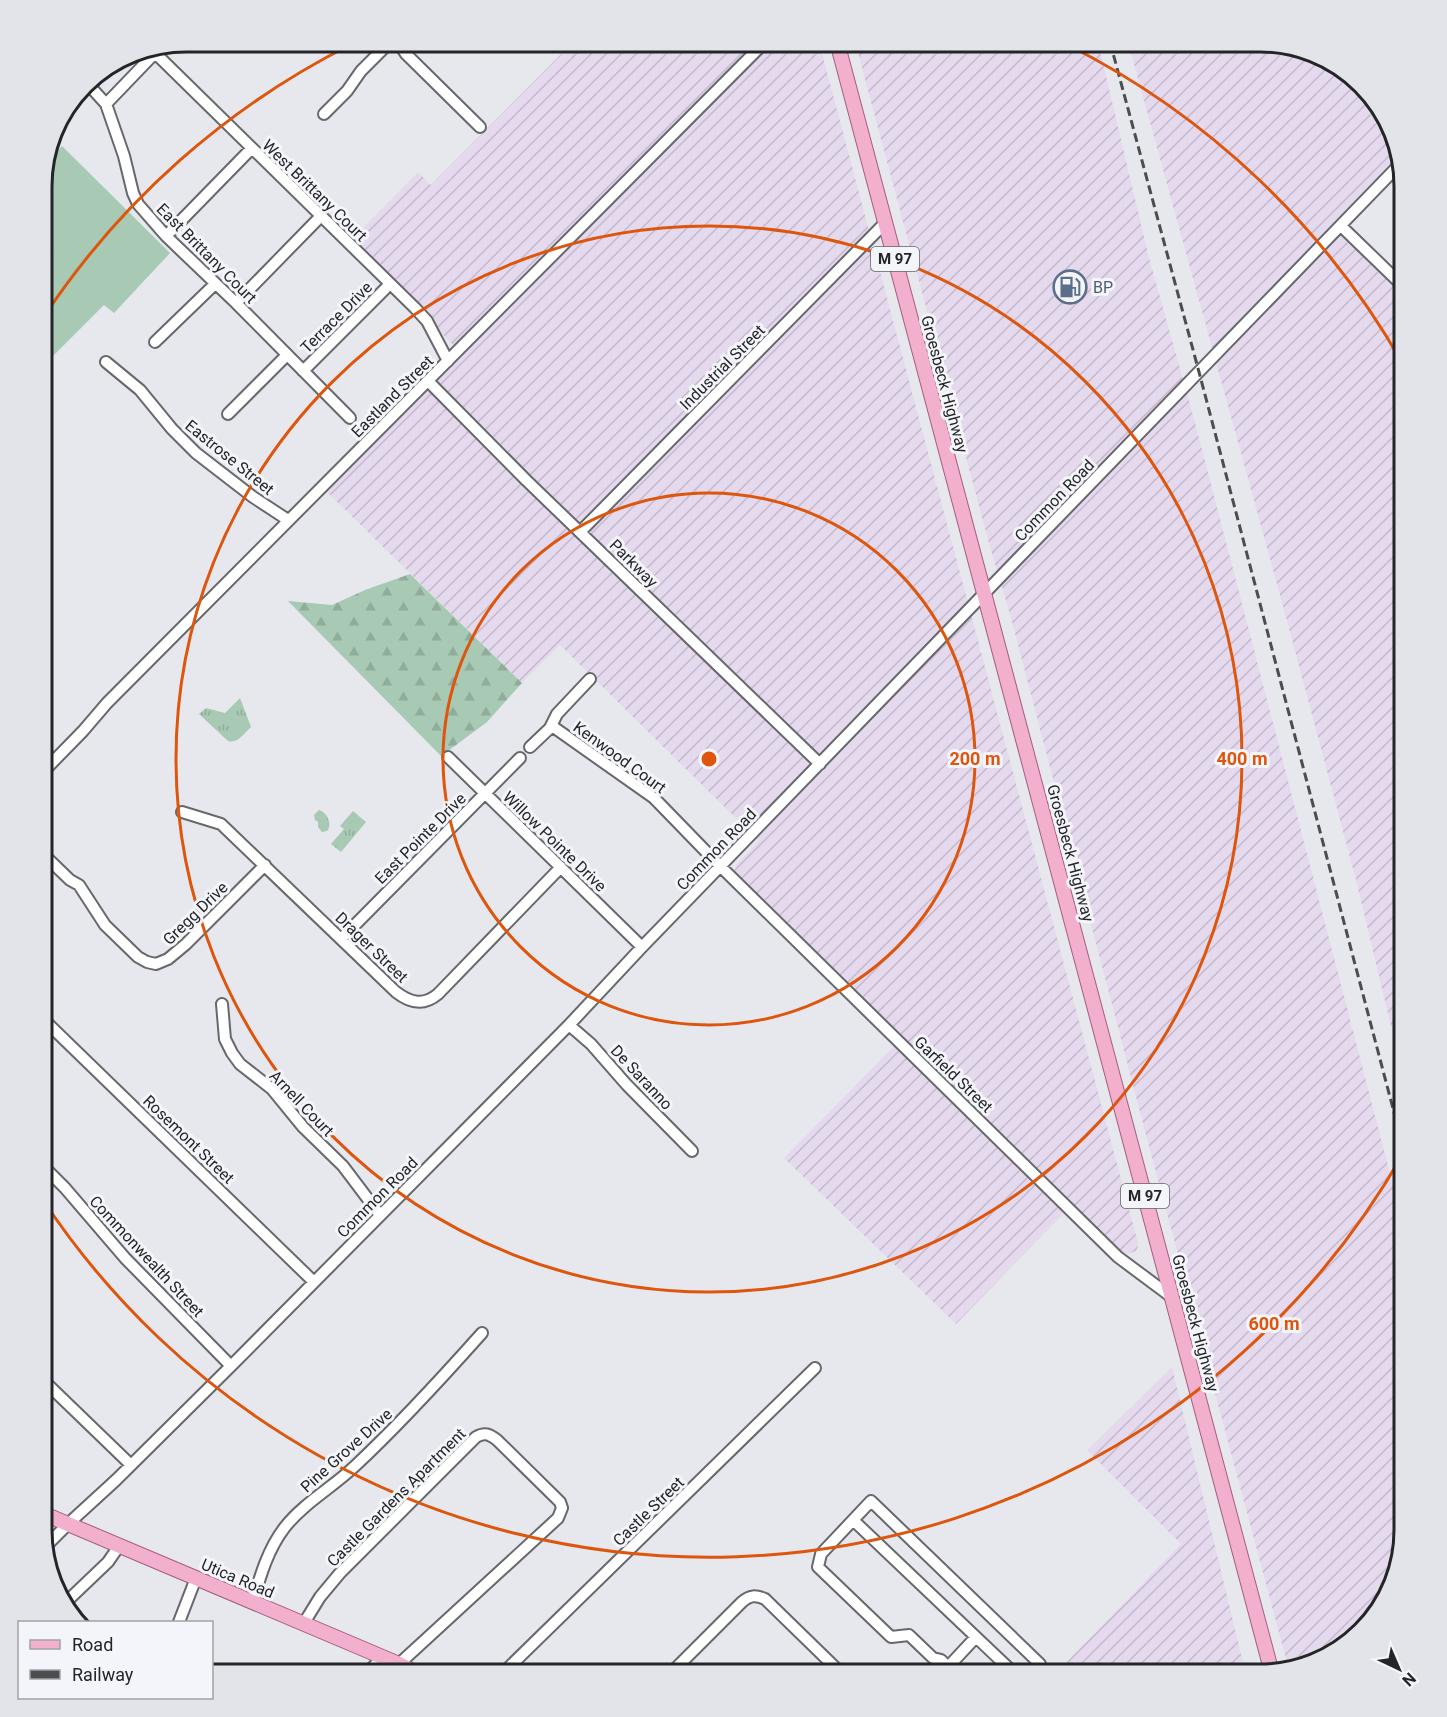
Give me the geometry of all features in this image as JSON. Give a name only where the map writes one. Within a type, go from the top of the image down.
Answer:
[{"type":"main road","name":"Groesbeck Highway","points":[[840,53],[1270,1664]]},
{"type":"main road","name":"Utica Road","points":[[52,1517],[399,1664]]},
{"type":"street","points":[[324,114],[380,52]]},
{"type":"street","points":[[405,52],[480,127]]},
{"type":"street","name":"Eastland Street","points":[[53,762],[107,703],[288,520],[755,53]]},
{"type":"street","name":"West Brittany Court","points":[[158,56],[427,321],[448,361]]},
{"type":"street","points":[[106,104],[146,59]]},
{"type":"street","name":"East Brittany Court","points":[[94,90],[106,104],[138,204],[166,236],[350,418]]},
{"type":"street","points":[[166,236],[251,149]]},
{"type":"street","name":"Common Road","points":[[53,1539],[231,1366],[569,1025],[1393,171]]},
{"type":"street","points":[[236,303],[321,216]]},
{"type":"street","name":"Industrial Street","points":[[580,532],[885,223]]},
{"type":"street","points":[[1341,226],[1394,277]]},
{"type":"street","points":[[155,342],[215,284]]},
{"type":"street","name":"Terrace Drive","points":[[303,371],[390,284]]},
{"type":"street","points":[[228,414],[287,355]]},
{"type":"street","name":"Eastrose Street","points":[[106,362],[140,390],[189,447],[253,497],[288,520]]},
{"type":"street","name":"Parkway","points":[[428,381],[526,480],[820,764]]},
{"type":"street","name":"Kenwood Court","points":[[530,747],[552,726],[557,714],[590,679]]},
{"type":"street","name":"Kenwood Court","points":[[552,726],[654,798],[720,866]]},
{"type":"street","name":"Willow Pointe Drive","points":[[448,757],[642,947]]},
{"type":"street","name":"East Pointe Drive","points":[[341,939],[520,758]]},
{"type":"street","name":"Drager Street","points":[[182,812],[221,824],[396,992],[404,998],[418,1002],[438,994],[561,867]]},
{"type":"street","name":"Gregg Drive","points":[[52,863],[70,880],[79,885],[105,925],[138,957],[156,964],[168,959],[186,944],[265,865]]},
{"type":"street","name":"Garfield Street","points":[[720,866],[1118,1257],[1173,1298]]},
{"type":"street","name":"Arnell Court","points":[[222,1004],[225,1039],[232,1053],[248,1071],[272,1089],[303,1127],[343,1166],[380,1215]]},
{"type":"street","name":"De Saranno","points":[[569,1025],[591,1044],[626,1084],[692,1151]]},
{"type":"street","name":"Rosemont Street","points":[[52,1028],[314,1282]]},
{"type":"street","name":"Commonwealth Street","points":[[52,1175],[125,1258],[231,1366]]},
{"type":"street","name":"Pine Grove Drive","points":[[253,1602],[265,1563],[284,1528],[294,1516],[354,1467],[420,1403],[482,1333]]},
{"type":"street","name":"Castle Street","points":[[512,1664],[815,1368]]},
{"type":"street","points":[[52,1389],[131,1465]]},
{"type":"street","name":"Castle Gardens Apartment","points":[[304,1623],[320,1597],[340,1573],[476,1437],[490,1434],[560,1502],[561,1512],[558,1518],[399,1664]]},
{"type":"street","points":[[945,1664],[933,1658],[909,1635],[891,1637],[818,1567],[821,1554],[870,1502],[1040,1664]]},
{"type":"street","points":[[853,1520],[1004,1664]]},
{"type":"street","points":[[70,1598],[101,1570],[119,1546]]},
{"type":"street","points":[[179,1621],[196,1578]]},
{"type":"street","points":[[680,1664],[748,1597],[753,1596],[765,1599],[832,1664]]},
{"type":"street","points":[[957,1664],[976,1637]]},
{"type":"street","points":[[376,1664],[383,1657]]},
{"type":"shaded area","points":[[563,52],[822,53],[1138,1243],[1136,1251],[1124,1253],[1072,1205],[956,1324],[784,1158],[902,1038],[734,874],[736,865],[759,841],[560,645],[522,683],[327,492],[463,355],[350,241],[418,172],[431,185]]},
{"type":"shaded area","points":[[858,53],[1101,53],[1149,258],[1193,415],[1394,1189],[1394,1530],[1392,1556],[1381,1590],[1361,1619],[1342,1637],[1327,1647],[1287,1662],[1011,618]]},
{"type":"shaded area","points":[[1131,53],[1269,53],[1295,57],[1320,66],[1342,80],[1367,105],[1381,127],[1392,161],[1392,164],[1333,225],[1394,285],[1394,1039],[1356,880]]},
{"type":"shaded area","points":[[1172,1367],[1243,1664],[1065,1664],[1181,1544],[1087,1450]]},
{"type":"green space","points":[[62,146],[170,253],[114,313],[104,305],[53,356],[53,178],[58,150]]},
{"type":"green space","points":[[410,574],[522,683],[487,722],[448,751],[444,759],[288,601],[332,605]]},
{"type":"green space","points":[[240,698],[251,727],[232,742],[228,741],[199,714],[206,708],[225,713]]},
{"type":"green space","points":[[319,810],[328,819],[327,831],[322,832],[315,820],[314,815]]},
{"type":"green space","points":[[353,811],[366,822],[341,852],[331,844],[344,829],[340,826]]},
{"type":"railway","points":[[1113,53],[1394,1112]]},
{"type":"place","name":"BP","points":[[1070,287]]}]
